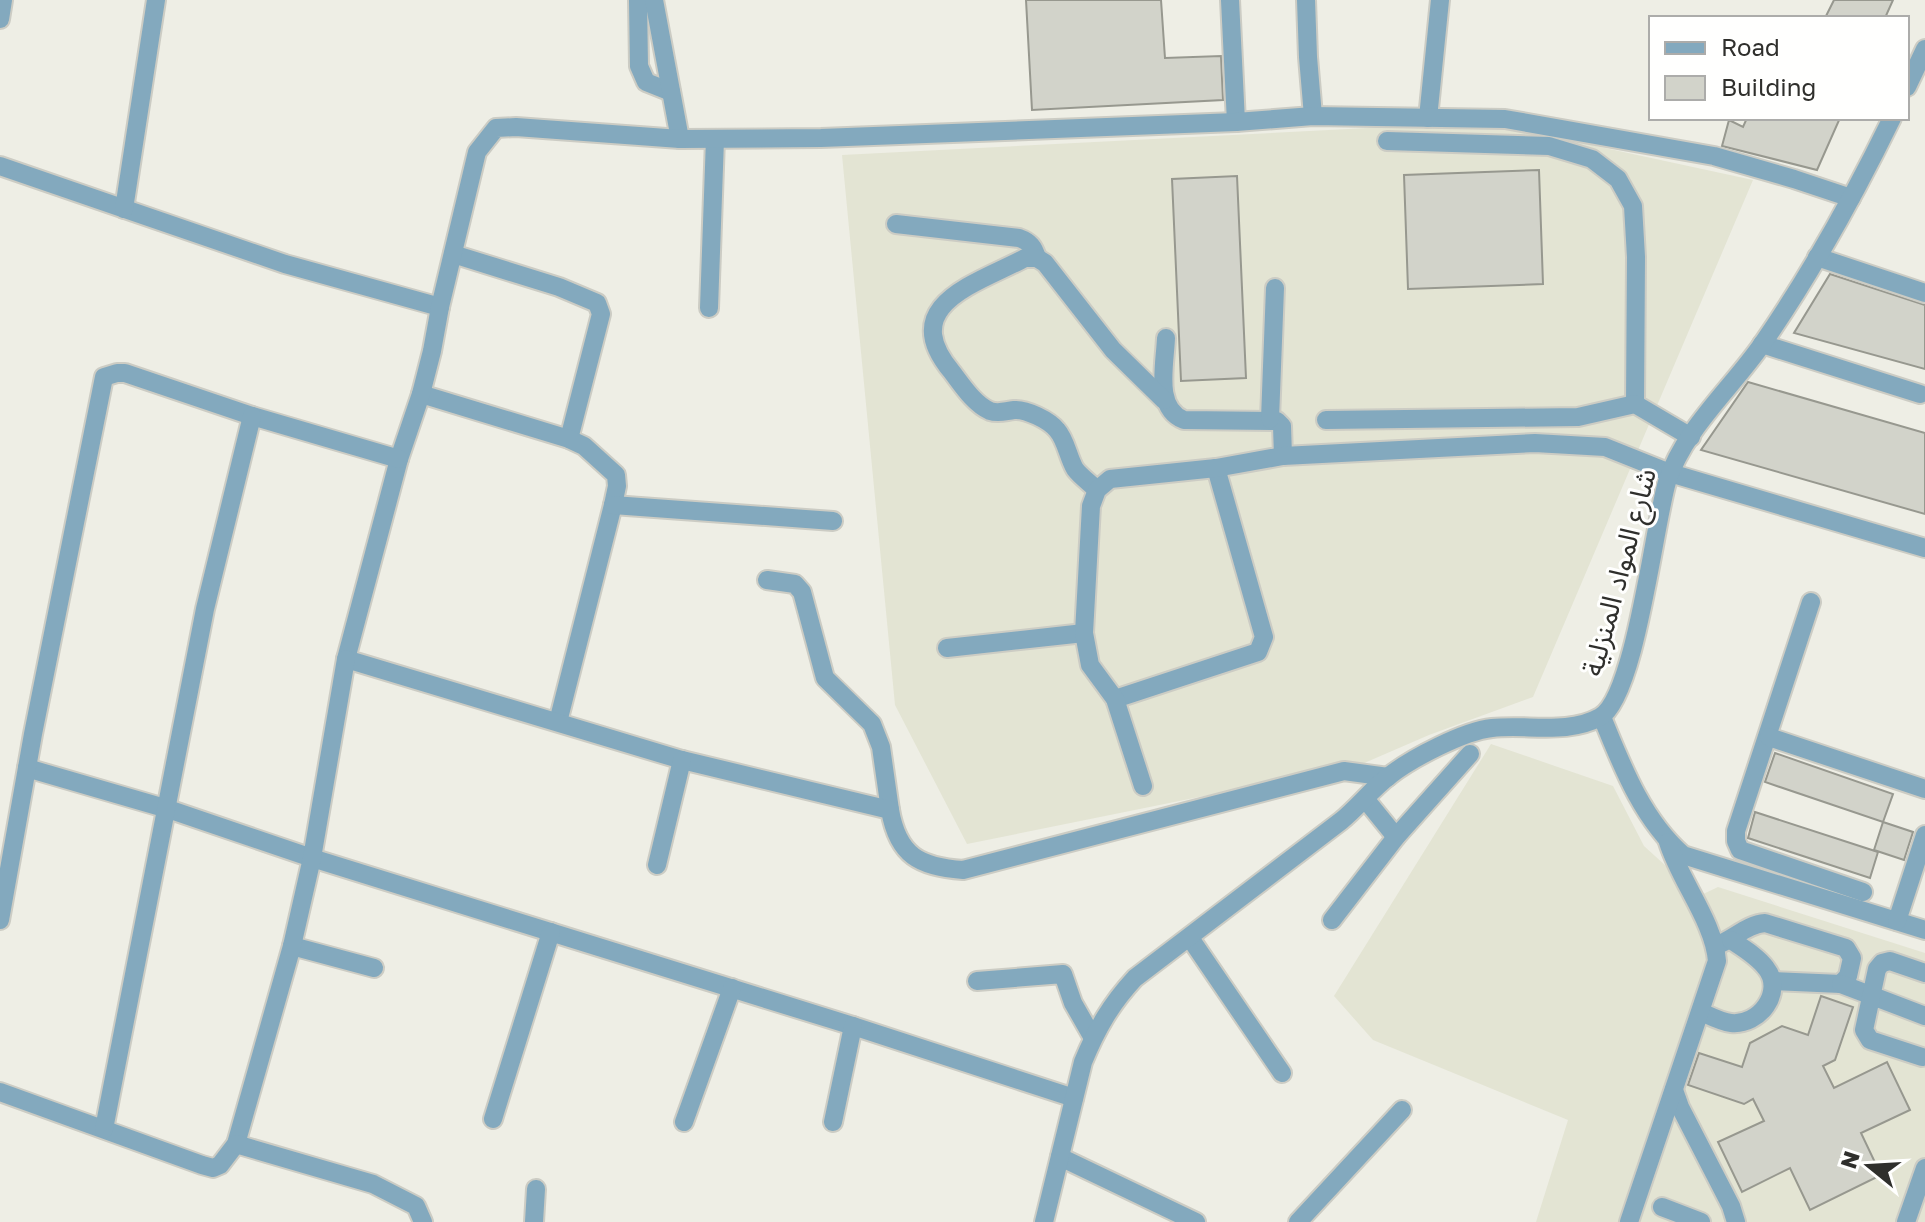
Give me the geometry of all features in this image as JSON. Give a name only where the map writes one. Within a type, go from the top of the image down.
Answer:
[{"type":"street","points":[[0,19],[3,0]]},
{"type":"street","points":[[124,209],[156,0]]},
{"type":"street","points":[[638,0],[639,66],[646,82],[671,92]]},
{"type":"street","points":[[654,0],[680,139]]},
{"type":"street","points":[[1230,0],[1236,122]]},
{"type":"street","points":[[1306,0],[1313,116]]},
{"type":"street","points":[[1428,118],[1440,0]]},
{"type":"street","points":[[1909,83],[1925,49]]},
{"type":"street","points":[[0,1092],[213,1168],[220,1165],[236,1144],[292,946],[312,858],[346,659],[399,459],[421,394],[477,152],[496,128],[715,139],[821,138],[1236,122],[1313,116],[1505,119],[1714,156],[1851,198]]},
{"type":"street","name":"شارع المواد المنزلية","points":[[1044,1222],[1083,1062],[1113,1002],[1135,978],[1366,800],[1388,777],[1458,737],[1490,728],[1567,727],[1602,717],[1615,698],[1631,652],[1660,505],[1670,473],[1691,437],[1762,344],[1817,257],[1891,120]]},
{"type":"street","points":[[709,308],[715,139]]},
{"type":"street","points":[[1387,141],[1549,146],[1592,159],[1618,179],[1633,206],[1636,257],[1635,404]]},
{"type":"street","points":[[0,166],[285,264],[440,307]]},
{"type":"street","points":[[896,224],[1019,238],[1028,241],[1037,258]]},
{"type":"street","points":[[453,254],[559,287],[597,303],[601,314],[569,439]]},
{"type":"street","points":[[1817,257],[1925,293]]},
{"type":"street","points":[[1097,490],[1076,470],[1058,430],[1032,414],[1016,410],[998,413],[987,410],[943,362],[933,338],[934,315],[948,299],[1025,258],[1037,258],[1045,263],[1113,350],[1164,400],[1173,416],[1184,420],[1277,421],[1282,426],[1283,456]]},
{"type":"street","points":[[1270,419],[1275,288]]},
{"type":"street","points":[[1164,400],[1166,338]]},
{"type":"street","points":[[1762,344],[1920,394]]},
{"type":"street","points":[[0,920],[104,377],[125,373],[252,416],[399,459]]},
{"type":"street","points":[[421,394],[569,439],[584,446],[616,475],[613,505],[558,722]]},
{"type":"street","points":[[1326,420],[1578,417],[1635,404],[1691,437]]},
{"type":"street","points":[[104,1129],[205,609],[252,416]]},
{"type":"street","points":[[1143,786],[1115,699],[1090,665],[1084,633],[1091,506],[1097,490],[1110,479],[1216,468],[1283,456],[1535,443],[1605,447],[1670,473],[1925,548]]},
{"type":"street","points":[[1115,699],[1258,652],[1264,637],[1216,468]]},
{"type":"street","points":[[613,505],[833,521]]},
{"type":"street","points":[[767,580],[795,584],[802,592],[825,678],[872,724],[881,747],[893,829],[914,860],[936,868],[963,870],[1344,771],[1388,777]]},
{"type":"street","points":[[1811,602],[1736,831],[1736,841],[1740,850],[1863,892]]},
{"type":"street","points":[[947,648],[1084,633]]},
{"type":"street","points":[[346,659],[682,760],[890,810]]},
{"type":"street","points":[[1602,717],[1623,768],[1646,811],[1668,842],[1683,855],[1925,930]]},
{"type":"street","points":[[1769,737],[1925,789]]},
{"type":"street","points":[[1332,920],[1396,837],[1470,754]]},
{"type":"street","points":[[657,865],[682,760]]},
{"type":"street","points":[[27,768],[168,809],[312,858],[1074,1098]]},
{"type":"street","points":[[1366,800],[1396,837]]},
{"type":"street","points":[[1897,921],[1925,835]]},
{"type":"street","points":[[1668,842],[1674,863],[1723,943],[1767,968],[1773,981],[1771,997],[1762,1012],[1745,1021],[1731,1023],[1701,1012]]},
{"type":"street","points":[[1629,1222],[1723,943],[1754,924],[1765,923],[1846,948],[1852,958],[1848,976],[1841,984]]},
{"type":"street","points":[[493,1119],[551,932]]},
{"type":"street","points":[[1190,938],[1282,1073]]},
{"type":"street","points":[[292,946],[374,968]]},
{"type":"street","points":[[1922,1057],[1865,1036],[1870,996],[1877,969],[1882,963],[1890,961],[1925,973]]},
{"type":"street","points":[[977,981],[1063,974],[1073,1003],[1093,1038]]},
{"type":"street","points":[[1773,981],[1841,984],[1925,1016]]},
{"type":"street","points":[[684,1122],[732,988]]},
{"type":"street","points":[[833,1122],[853,1026]]},
{"type":"street","points":[[1674,1090],[1736,1222]]},
{"type":"street","points":[[1298,1222],[1402,1110]]},
{"type":"street","points":[[236,1144],[373,1184],[416,1206],[423,1222]]},
{"type":"street","points":[[1060,1157],[1196,1222]]},
{"type":"street","points":[[1906,1222],[1925,1168]]},
{"type":"street","points":[[534,1222],[536,1189]]},
{"type":"street","points":[[1149,1222],[1154,1202]]},
{"type":"street","points":[[1662,1207],[1701,1222]]},
{"type":"shaded area","points":[[1485,122],[1753,180],[1533,697],[1429,735],[1362,764],[967,844],[895,705],[842,155]]},
{"type":"shaded area","points":[[1491,744],[1613,786],[1644,846],[1699,896],[1718,887],[1925,953],[1925,1222],[1536,1222],[1568,1120],[1373,1040],[1334,996]]},
{"type":"building","points":[[1026,0],[1161,0],[1165,58],[1221,56],[1223,100],[1032,110]]},
{"type":"building","points":[[1834,0],[1893,0],[1886,16],[1826,16]]},
{"type":"building","points":[[1729,120],[1743,127],[1746,120],[1839,120],[1817,170],[1722,146]]},
{"type":"building","points":[[1539,170],[1543,284],[1408,289],[1404,175]]},
{"type":"building","points":[[1237,176],[1246,378],[1181,381],[1172,179]]},
{"type":"building","points":[[1830,274],[1925,305],[1925,369],[1794,333]]},
{"type":"building","points":[[1748,382],[1925,433],[1925,514],[1701,450]]},
{"type":"building","points":[[1775,753],[1893,794],[1883,822],[1765,782]]},
{"type":"building","points":[[1755,812],[1878,852],[1870,878],[1748,838]]},
{"type":"building","points":[[1883,822],[1913,832],[1904,860],[1874,850]]},
{"type":"building","points":[[1821,996],[1853,1007],[1835,1060],[1823,1066],[1834,1088],[1887,1062],[1910,1110],[1861,1133],[1881,1175],[1810,1210],[1790,1168],[1742,1192],[1718,1142],[1764,1121],[1753,1099],[1744,1104],[1688,1085],[1699,1053],[1742,1067],[1750,1043],[1782,1026],[1808,1035]]}]
